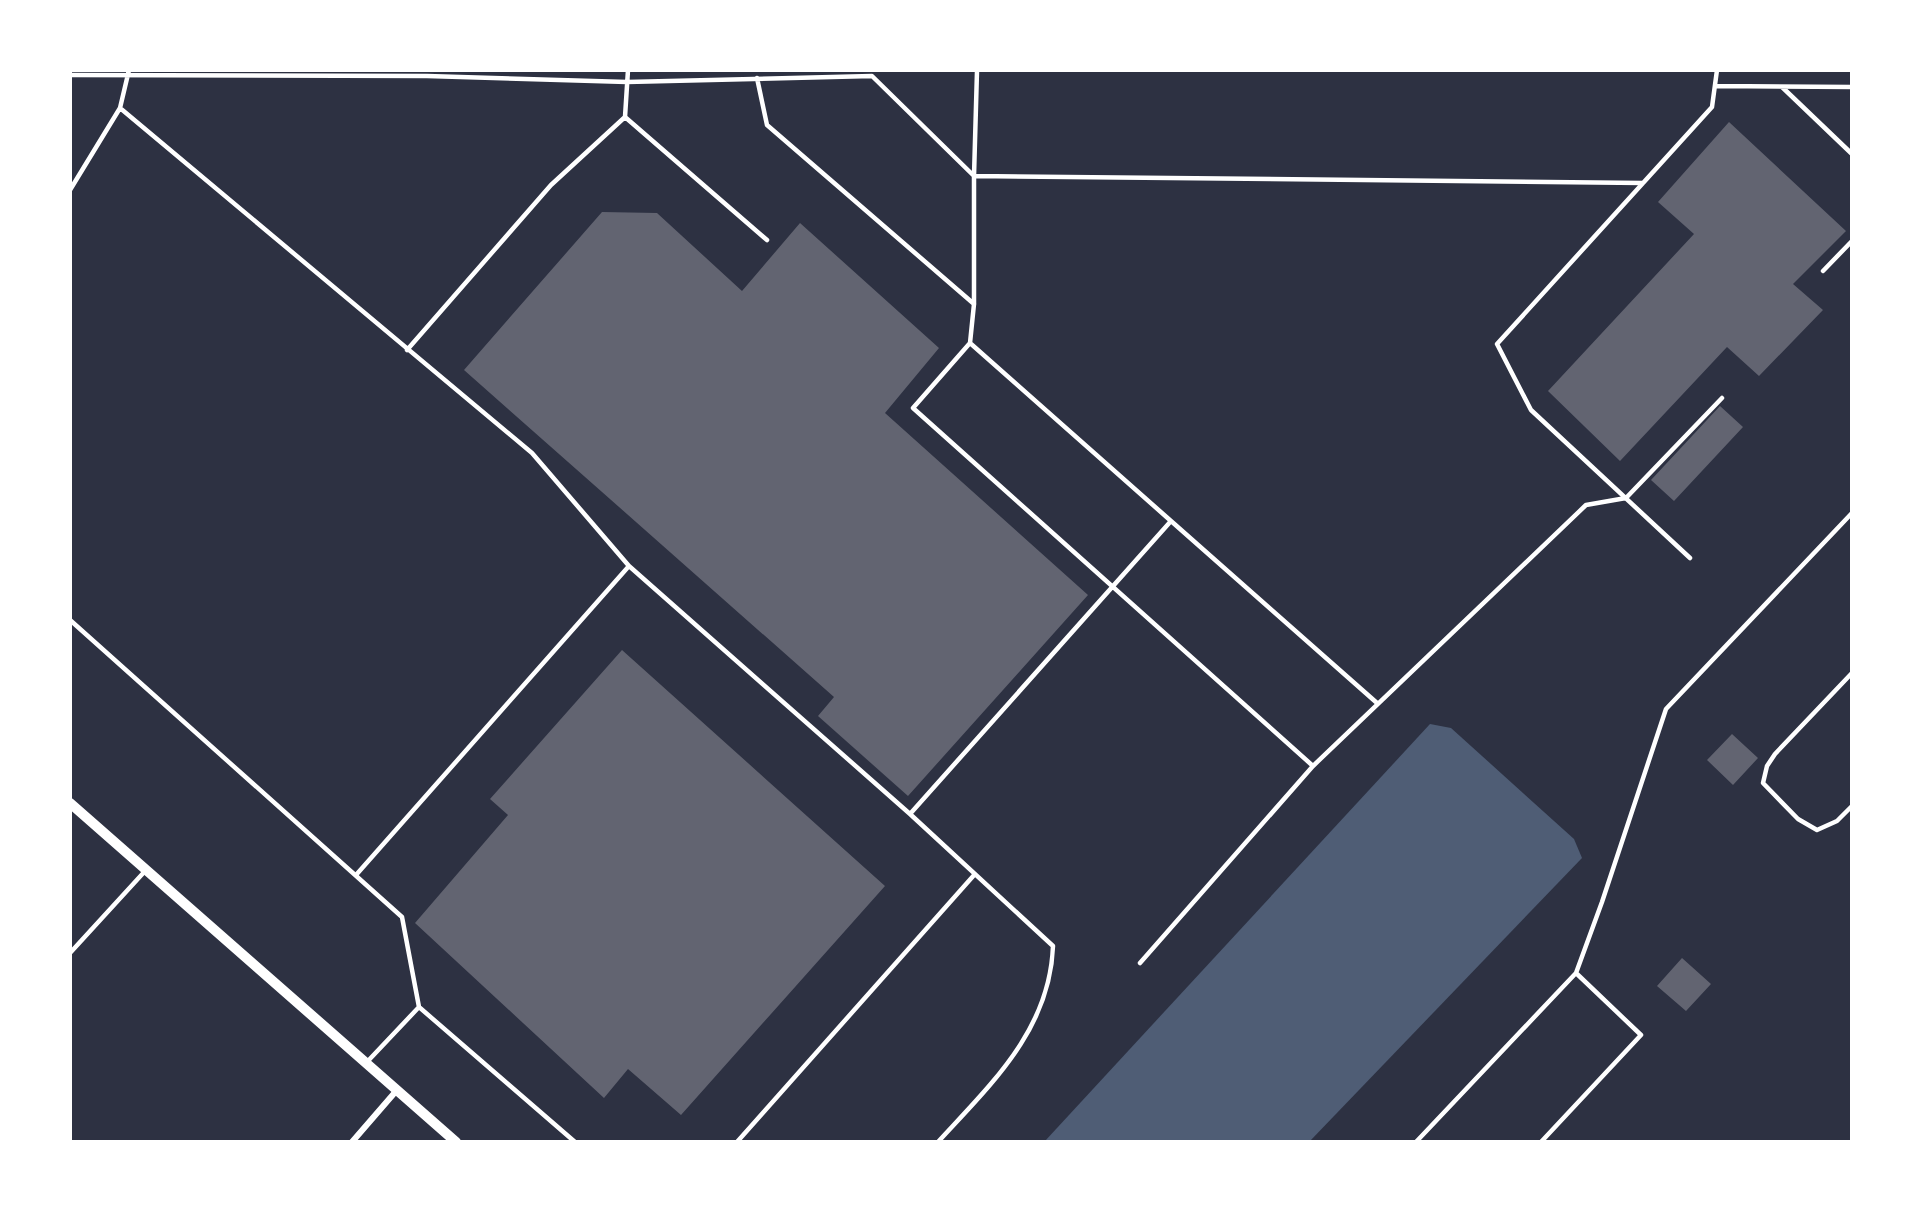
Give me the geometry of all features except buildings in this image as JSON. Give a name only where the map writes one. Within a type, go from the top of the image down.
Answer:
[{"type":"street","points":[[70,804],[456,1142]]},
{"type":"street","points":[[352,1142],[398,1089]]},
{"type":"lane","points":[[407,350],[551,185],[625,117],[628,70]]},
{"type":"lane","points":[[1690,558],[1531,410],[1497,344],[1712,107],[1717,70]]},
{"type":"lane","points":[[977,72],[974,304],[969,343],[913,408],[1313,766]]},
{"type":"lane","points":[[70,190],[120,108],[129,73]]},
{"type":"lane","points":[[70,75],[129,73],[427,76],[627,82],[872,76],[974,176],[1643,183]]},
{"type":"lane","points":[[757,78],[767,126],[974,304]]},
{"type":"lane","points":[[1715,86],[1851,87]]},
{"type":"lane","points":[[1782,87],[1851,154]]},
{"type":"lane","points":[[120,108],[532,453],[629,566],[910,814],[1053,946],[1052,966],[1044,998],[1029,1033],[1001,1073],[938,1142]]},
{"type":"lane","points":[[625,117],[767,240]]},
{"type":"lane","points":[[1823,272],[1851,241]]},
{"type":"lane","points":[[969,343],[1377,703]]},
{"type":"lane","points":[[1140,963],[1313,766],[1377,703],[1586,505],[1626,498],[1722,398]]},
{"type":"lane","points":[[1416,1142],[1576,973],[1666,710],[1851,513]]},
{"type":"lane","points":[[910,814],[1171,521]]},
{"type":"lane","points":[[356,875],[629,566]]},
{"type":"lane","points":[[70,620],[402,917],[419,1007],[575,1142]]},
{"type":"lane","points":[[1851,673],[1775,754],[1767,766],[1763,783],[1798,819],[1817,830],[1837,821],[1851,806]]},
{"type":"lane","points":[[70,953],[146,870]]},
{"type":"lane","points":[[737,1142],[975,874]]},
{"type":"lane","points":[[1541,1142],[1641,1035],[1576,973]]},
{"type":"lane","points":[[367,1062],[419,1007]]},
{"type":"water","points":[[1430,724],[1451,728],[1574,839],[1582,858],[1310,1141],[1045,1141]]}]
